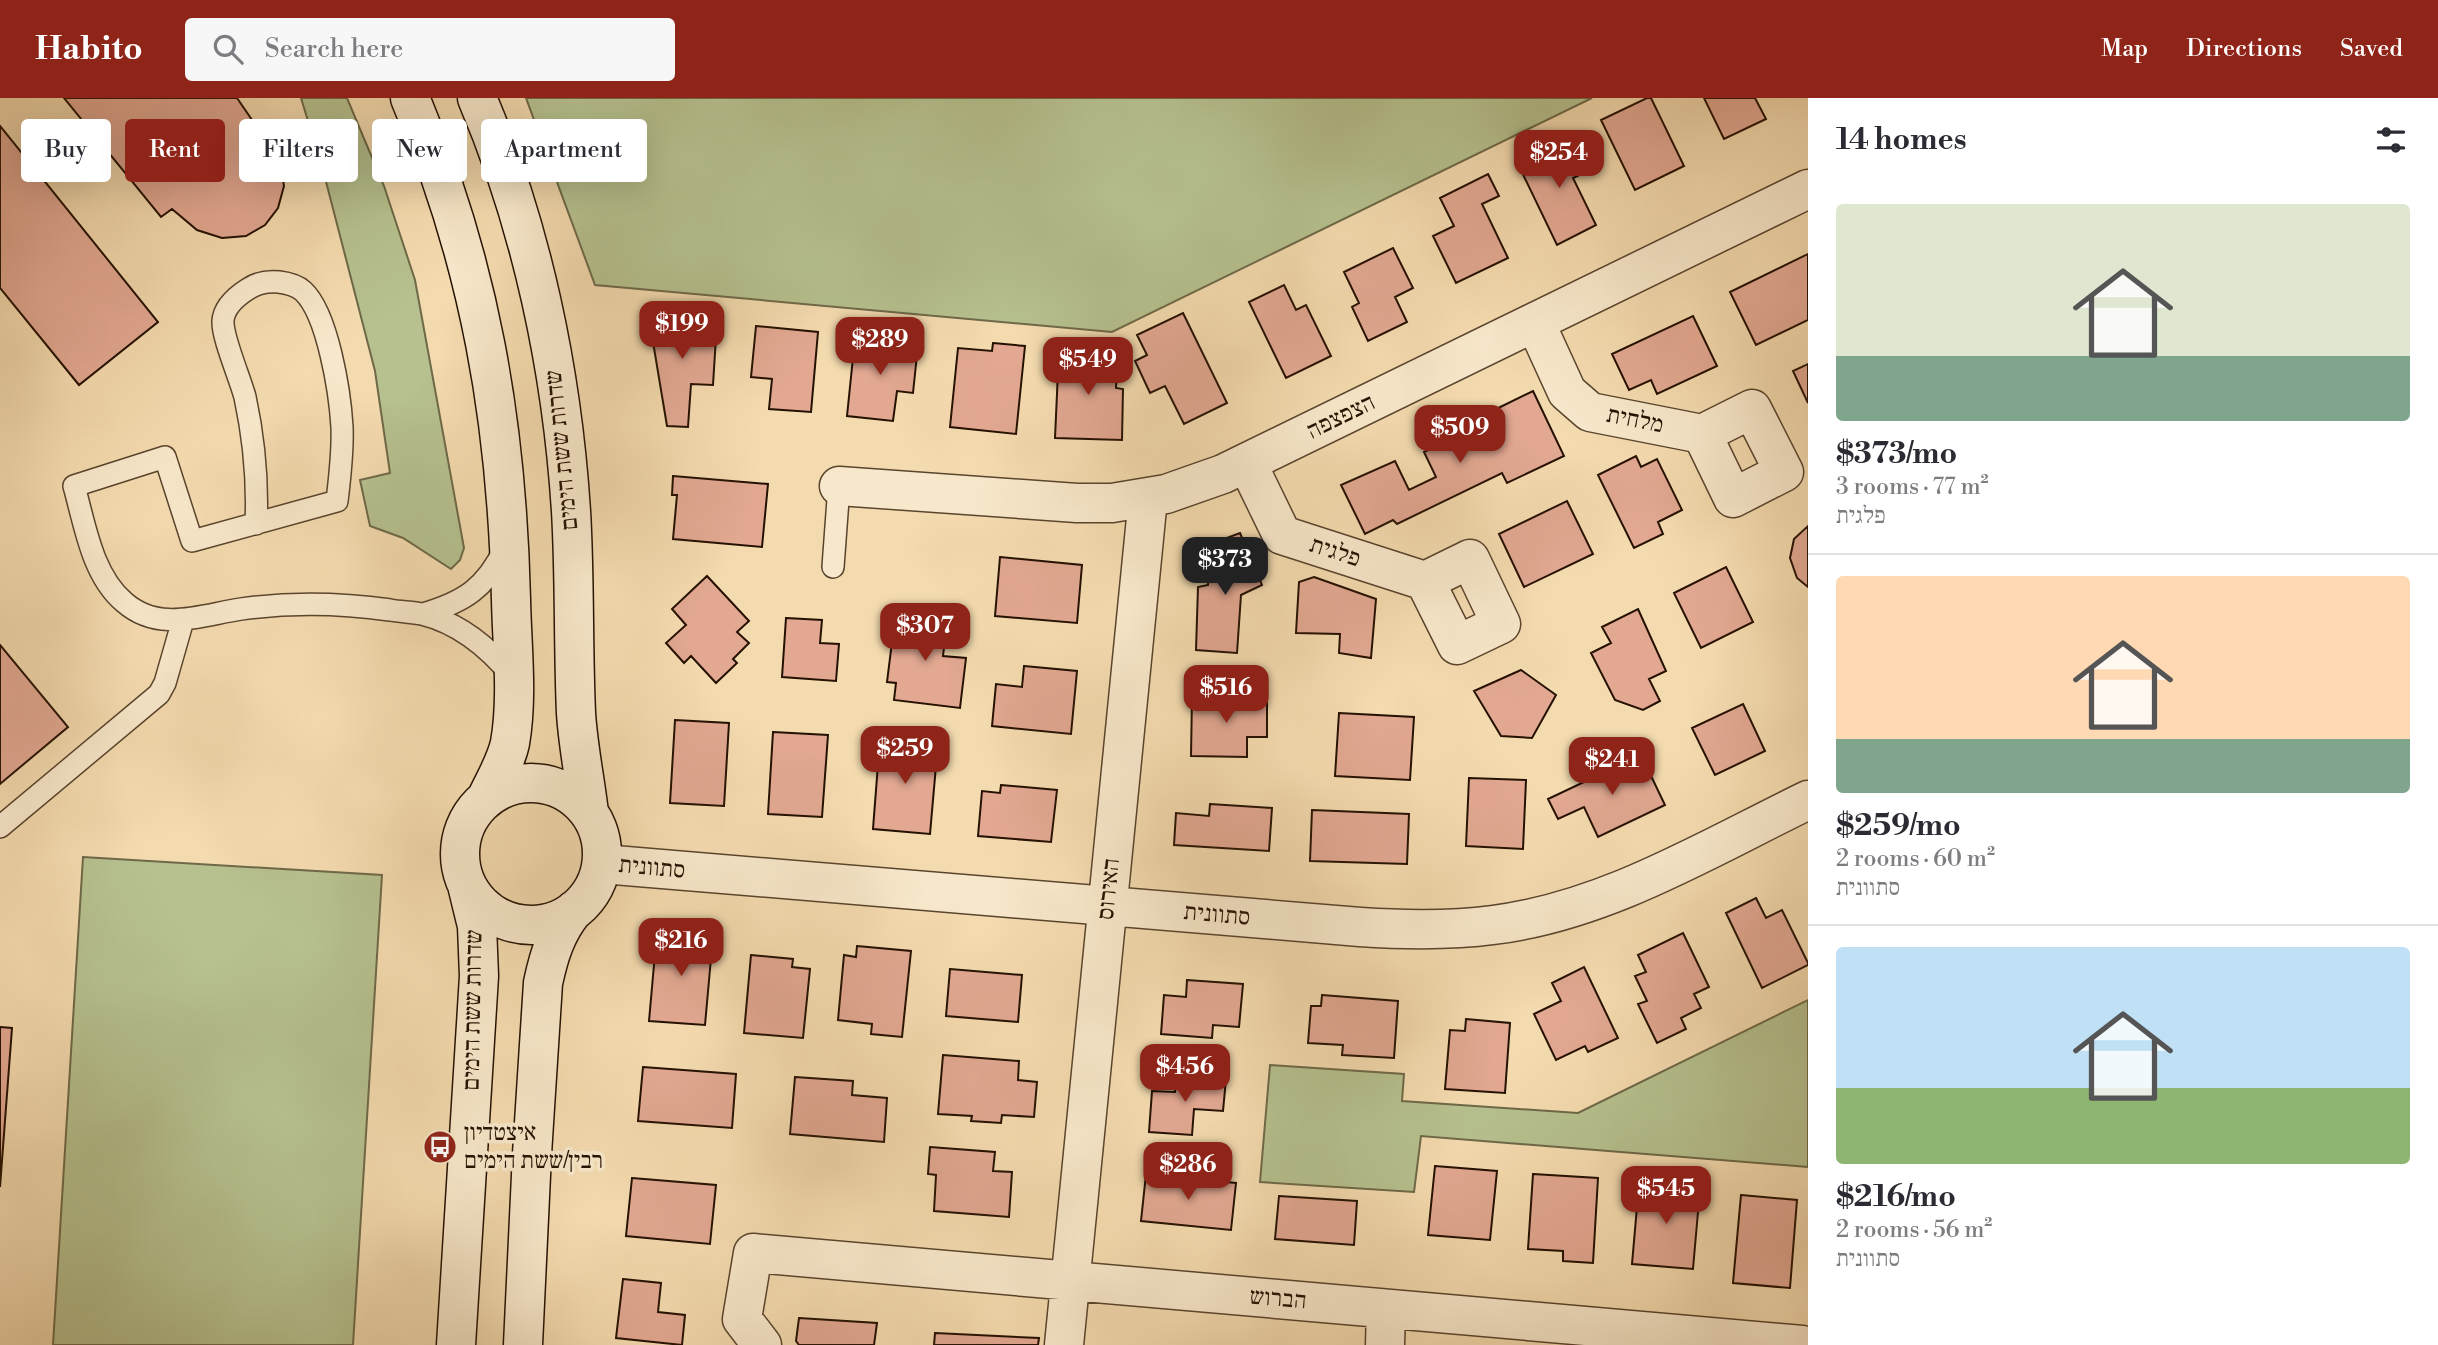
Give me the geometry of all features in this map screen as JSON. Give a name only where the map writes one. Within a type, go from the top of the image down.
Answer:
[{"type":"street","points":[[410,98],[428,141],[459,232],[482,323],[499,416],[510,537],[513,678],[510,745],[487,797],[469,818],[460,844],[461,872],[474,898],[495,916],[520,924],[548,923],[574,910]]},
{"type":"street","name":"שדרות ששת הימים","points":[[477,98],[518,214],[543,309],[561,408],[571,512],[576,714],[589,813]]},
{"type":"street","name":"הצפצפה","points":[[839,486],[1077,503],[1112,503],[1185,489],[1247,463],[1808,188]]},
{"type":"street","name":"מלחית","points":[[1535,322],[1567,391],[1590,412],[1702,434]]},
{"type":"street","name":"פלגית","points":[[1247,463],[1282,535],[1425,580]]},
{"type":"street","name":"האירוס","points":[[1064,1345],[1148,498]]},
{"type":"street","points":[[487,797],[513,784],[541,783],[567,792],[589,813],[600,836],[602,864],[593,889],[558,932],[547,961],[543,983],[531,1154],[523,1345]]},
{"type":"street","name":"סתוונית","points":[[602,864],[1426,930],[1495,925],[1571,908],[1613,893],[1808,800]]},
{"type":"street","name":"שדרות ששת הימים","points":[[456,1345],[479,976],[477,926],[467,885]]},
{"type":"street","name":"הברוש","points":[[743,1336],[753,1253],[1069,1280],[1385,1327],[1802,1345]]},
{"type":"lane","points":[[256,524],[257,494],[253,443],[245,397],[225,335],[223,320],[229,306],[239,294],[254,285],[270,281],[287,283],[302,291],[314,307],[331,355],[340,403],[342,452],[337,501],[256,524],[192,541],[165,457],[74,486],[96,562],[112,590],[134,610],[148,617],[183,620],[238,610],[297,604],[350,606],[423,614],[477,641],[498,659],[513,678]]},
{"type":"lane","points":[[832,567],[839,486]]},
{"type":"lane","points":[[423,614],[459,602],[481,585],[495,568],[510,537]]},
{"type":"lane","points":[[0,827],[159,694],[165,684],[183,620]]},
{"type":"green space","points":[[301,98],[347,98],[356,119],[307,119]]},
{"type":"green space","points":[[526,98],[1592,98],[1112,332],[595,285],[557,182],[647,182],[647,119],[534,119]]},
{"type":"green space","points":[[358,124],[372,157],[372,182],[382,182],[415,280],[464,548],[460,560],[451,569],[403,538],[370,526],[360,480],[390,473],[375,371],[326,182],[358,182]]},
{"type":"green space","points":[[83,857],[382,875],[353,1345],[53,1345]]},
{"type":"green space","points":[[1808,1000],[1808,1167],[1421,1136],[1414,1192],[1260,1182],[1270,1065],[1404,1074],[1402,1101],[1578,1113]]},
{"type":"building","points":[[64,98],[237,98],[251,119],[239,119],[239,182],[283,182],[278,208],[265,225],[246,236],[222,238],[197,230],[172,209],[161,217],[132,182],[225,182],[225,119],[125,119],[125,173],[111,156],[111,119],[81,119]]},
{"type":"building","points":[[1651,98],[1684,166],[1635,190],[1601,120]]},
{"type":"building","points":[[1704,98],[1755,98],[1766,119],[1724,139]]},
{"type":"building","points":[[0,126],[21,152],[21,182],[45,182],[158,322],[79,385],[0,288]]},
{"type":"building","points":[[1571,138],[1586,172],[1573,178],[1596,225],[1557,245],[1518,164]]},
{"type":"building","points":[[1488,174],[1499,196],[1482,204],[1508,258],[1456,283],[1433,236],[1454,226],[1440,198]]},
{"type":"building","points":[[1393,248],[1413,288],[1395,297],[1407,322],[1368,341],[1352,307],[1359,303],[1344,272]]},
{"type":"building","points":[[1808,254],[1808,320],[1756,345],[1730,292]]},
{"type":"building","points":[[1284,285],[1296,310],[1306,305],[1331,356],[1286,378],[1249,302]]},
{"type":"building","points":[[648,312],[717,321],[713,385],[691,384],[688,427],[667,426]]},
{"type":"building","points":[[1183,313],[1227,403],[1184,424],[1165,386],[1150,393],[1135,361],[1147,355],[1137,335]]},
{"type":"building","points":[[1693,316],[1717,366],[1657,394],[1651,380],[1629,390],[1612,354]]},
{"type":"building","points":[[756,326],[818,332],[811,412],[769,409],[772,379],[751,377]]},
{"type":"building","points":[[855,338],[918,345],[913,393],[897,391],[893,421],[847,416]]},
{"type":"building","points":[[993,343],[1025,346],[1016,434],[950,427],[958,348],[992,351]]},
{"type":"building","points":[[1059,349],[1109,351],[1108,370],[1117,371],[1116,388],[1123,389],[1122,440],[1055,438]]},
{"type":"building","points":[[1808,364],[1808,403],[1793,371]]},
{"type":"building","points":[[1533,391],[1564,456],[1507,483],[1502,473],[1397,524],[1393,520],[1365,534],[1341,485],[1395,461],[1409,490],[1436,477],[1424,452],[1487,421],[1484,415]]},
{"type":"building","points":[[1636,456],[1641,467],[1657,459],[1682,510],[1658,522],[1663,534],[1634,548],[1598,475]]},
{"type":"building","points":[[673,476],[768,484],[762,547],[673,539],[677,495],[672,495]]},
{"type":"building","points":[[1567,501],[1593,554],[1524,587],[1499,534]]},
{"type":"building","points":[[1808,526],[1808,587],[1797,578],[1790,558],[1794,539]]},
{"type":"building","points":[[1240,533],[1262,585],[1241,595],[1237,653],[1196,650],[1198,587],[1208,585],[1209,555],[1224,551],[1221,540]]},
{"type":"building","points":[[1000,557],[1082,565],[1077,623],[995,616]]},
{"type":"building","points":[[1726,567],[1753,622],[1701,648],[1674,593]]},
{"type":"building","points":[[707,576],[749,621],[737,632],[749,643],[733,659],[737,663],[716,683],[691,656],[684,663],[666,643],[686,625],[672,609]]},
{"type":"building","points":[[1314,577],[1376,599],[1371,658],[1339,653],[1340,634],[1296,633],[1299,582]]},
{"type":"building","points":[[1638,609],[1666,671],[1649,679],[1660,701],[1643,710],[1615,700],[1591,653],[1611,643],[1602,627]]},
{"type":"building","points":[[921,612],[948,615],[943,656],[966,658],[960,708],[894,700],[896,683],[887,682],[895,618],[919,622]]},
{"type":"building","points":[[786,618],[822,620],[820,643],[839,644],[836,681],[782,677]]},
{"type":"building","points":[[0,645],[68,727],[0,784]]},
{"type":"building","points":[[1024,666],[1077,671],[1071,734],[992,726],[996,684],[1022,687]]},
{"type":"building","points":[[1521,670],[1556,695],[1532,738],[1501,736],[1474,691]]},
{"type":"building","points":[[1192,697],[1267,699],[1267,737],[1247,737],[1247,757],[1191,756]]},
{"type":"building","points":[[1743,704],[1765,751],[1715,775],[1692,728]]},
{"type":"building","points":[[1339,713],[1414,717],[1410,780],[1335,776]]},
{"type":"building","points":[[675,720],[729,723],[724,806],[670,803]]},
{"type":"building","points":[[773,732],[828,735],[822,817],[768,814]]},
{"type":"building","points":[[880,738],[938,743],[930,834],[873,829]]},
{"type":"building","points":[[1641,755],[1665,805],[1598,837],[1584,807],[1558,819],[1548,799]]},
{"type":"building","points":[[1469,778],[1526,780],[1523,849],[1466,846]]},
{"type":"building","points":[[1001,785],[1057,790],[1051,842],[978,836],[982,791],[1000,793]]},
{"type":"building","points":[[1210,804],[1272,808],[1269,851],[1174,845],[1176,813],[1209,816]]},
{"type":"building","points":[[1312,810],[1409,814],[1407,864],[1310,861]]},
{"type":"building","points":[[1756,898],[1766,918],[1782,910],[1808,963],[1762,988],[1726,913]]},
{"type":"building","points":[[657,931],[713,936],[705,1025],[649,1021]]},
{"type":"building","points":[[1683,933],[1709,987],[1694,994],[1701,1008],[1681,1018],[1686,1029],[1657,1043],[1638,1004],[1647,1001],[1635,976],[1646,972],[1638,955]]},
{"type":"building","points":[[857,946],[911,951],[902,1037],[871,1034],[872,1024],[838,1020],[844,955],[856,957]]},
{"type":"building","points":[[751,955],[793,959],[792,967],[810,969],[803,1038],[744,1033]]},
{"type":"building","points":[[1584,967],[1618,1038],[1588,1052],[1585,1046],[1556,1060],[1534,1014],[1561,1001],[1552,983]]},
{"type":"building","points":[[950,969],[1022,975],[1018,1022],[946,1016]]},
{"type":"building","points":[[1187,980],[1243,984],[1239,1027],[1213,1025],[1212,1038],[1161,1034],[1164,995],[1186,997]]},
{"type":"building","points":[[1322,995],[1398,1001],[1394,1058],[1342,1055],[1343,1045],[1308,1043],[1311,1006],[1321,1006]]},
{"type":"building","points":[[1466,1019],[1510,1023],[1505,1093],[1445,1089],[1450,1030],[1465,1031]]},
{"type":"building","points":[[0,1027],[12,1028],[0,1187]]},
{"type":"building","points":[[943,1055],[1019,1061],[1018,1080],[1037,1082],[1034,1117],[1002,1115],[1001,1123],[971,1121],[972,1116],[938,1114]]},
{"type":"building","points":[[643,1067],[736,1074],[732,1128],[638,1121]]},
{"type":"building","points":[[1177,1075],[1226,1079],[1223,1111],[1194,1109],[1192,1135],[1149,1132],[1152,1091],[1175,1092]]},
{"type":"building","points":[[795,1077],[853,1081],[852,1095],[887,1098],[884,1142],[790,1134]]},
{"type":"building","points":[[930,1147],[995,1152],[993,1171],[1012,1172],[1009,1217],[934,1211],[936,1175],[928,1174]]},
{"type":"building","points":[[1435,1166],[1497,1171],[1490,1240],[1428,1235]]},
{"type":"building","points":[[1146,1174],[1236,1183],[1231,1230],[1141,1221]]},
{"type":"building","points":[[1533,1174],[1598,1178],[1593,1263],[1563,1261],[1563,1251],[1528,1249]]},
{"type":"building","points":[[632,1178],[716,1185],[710,1244],[626,1236]]},
{"type":"building","points":[[1639,1184],[1700,1189],[1693,1269],[1632,1264]]},
{"type":"building","points":[[1741,1195],[1797,1200],[1790,1288],[1733,1283]]},
{"type":"building","points":[[1279,1196],[1357,1201],[1354,1245],[1275,1239]]},
{"type":"building","points":[[623,1279],[661,1283],[658,1312],[685,1315],[682,1345],[616,1338]]},
{"type":"building","points":[[799,1318],[877,1323],[874,1345],[799,1345],[796,1341]]},
{"type":"building","points":[[935,1333],[1039,1338],[1038,1345],[934,1345]]},
{"type":"place","name":"איצטדיון רבין/ששת הימים","points":[[440,1147]]}]
